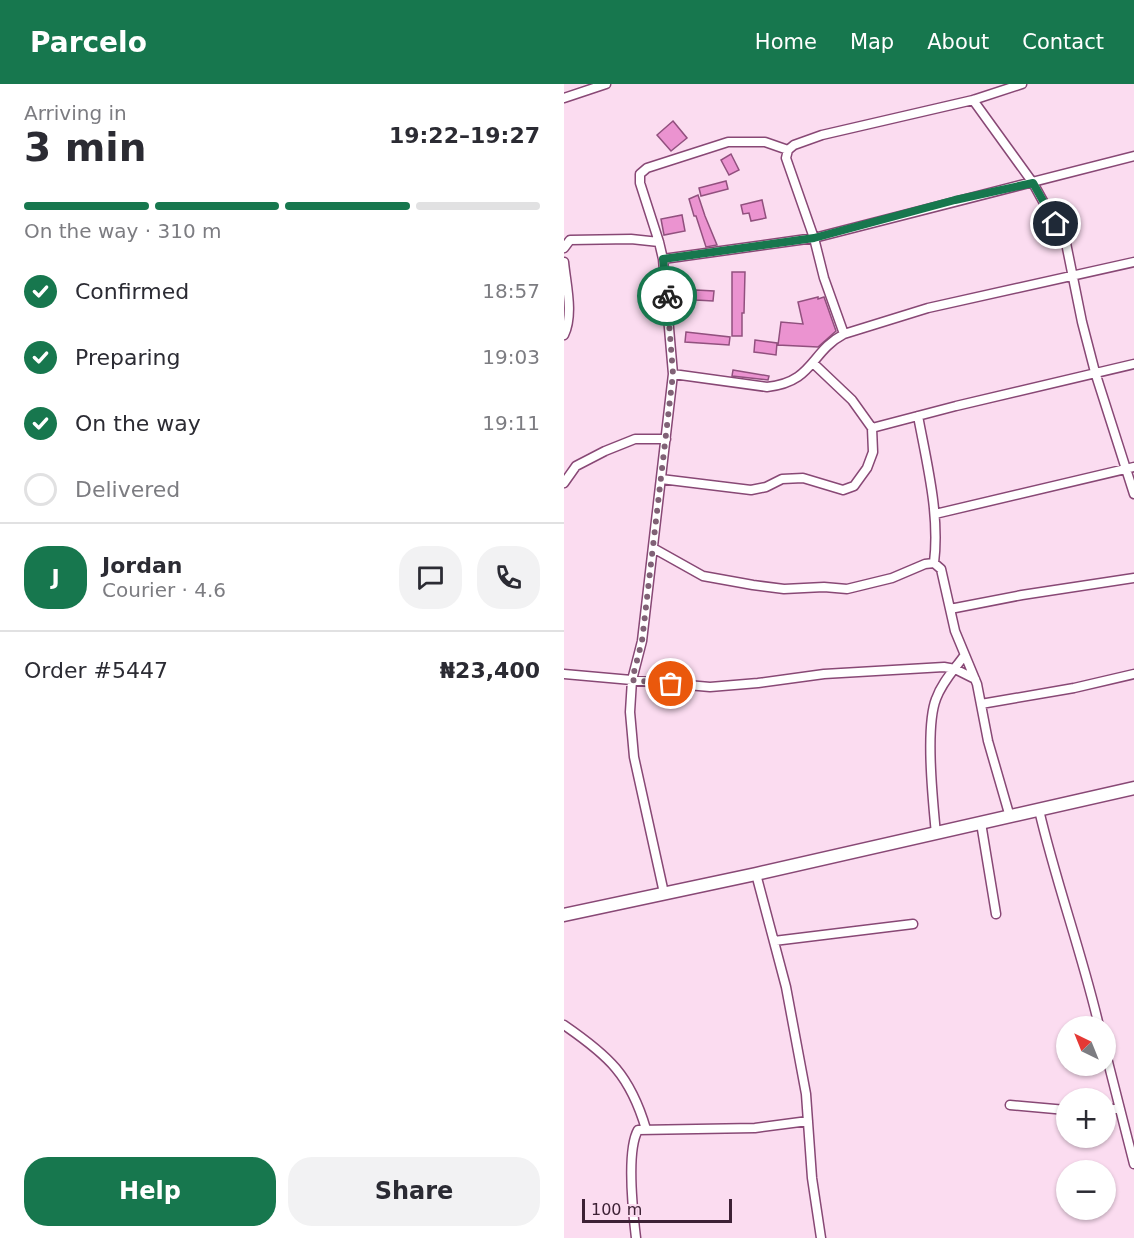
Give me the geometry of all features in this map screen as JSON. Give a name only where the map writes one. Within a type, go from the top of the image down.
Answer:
[{"type":"main road","points":[[564,915],[936,834],[1134,788]]},
{"type":"street","points":[[564,98],[606,84]]},
{"type":"street","points":[[844,334],[786,158],[788,150],[794,145],[822,135],[973,100],[1022,84]]},
{"type":"street","points":[[973,100],[1033,183],[1066,243],[1095,372],[1130,468],[1134,494]]},
{"type":"street","points":[[664,893],[634,757],[630,712],[632,680],[642,641],[673,374],[663,259],[640,183],[640,174],[647,168],[728,142],[765,142],[788,150]]},
{"type":"street","points":[[663,259],[814,238],[955,200],[1033,183],[1134,156]]},
{"type":"street","points":[[564,248],[570,240],[631,238],[659,242]]},
{"type":"street","points":[[564,261],[569,307],[568,327],[564,334]]},
{"type":"street","points":[[673,374],[767,387],[782,386],[802,375],[832,340],[844,334],[928,308],[1134,262]]},
{"type":"street","points":[[661,479],[751,490],[765,487],[782,479],[803,478],[843,490],[854,486],[867,468],[873,452],[872,428],[852,400],[813,363]]},
{"type":"street","points":[[872,428],[1134,364]]},
{"type":"street","points":[[918,416],[934,514],[937,543],[934,563]]},
{"type":"street","points":[[564,483],[576,466],[604,451],[635,439],[666,439]]},
{"type":"street","points":[[934,514],[1130,468]]},
{"type":"street","points":[[653,548],[703,576],[784,589],[824,587],[847,589],[892,578],[925,564],[934,563],[941,569],[955,631],[975,679],[988,741],[1010,817]]},
{"type":"street","points":[[950,609],[1022,595],[1134,578]]},
{"type":"street","points":[[936,834],[931,750],[935,701],[943,683],[964,657]]},
{"type":"street","points":[[564,674],[711,687],[824,674],[924,667],[955,669],[975,679]]},
{"type":"street","points":[[981,704],[1074,688],[1134,674]]},
{"type":"street","points":[[1038,810],[1097,1016]]},
{"type":"street","points":[[981,823],[996,914]]},
{"type":"street","points":[[756,874],[786,987],[806,1094],[812,1178],[821,1238]]},
{"type":"street","points":[[774,941],[913,924]]},
{"type":"street","points":[[564,1025],[595,1046],[622,1075],[633,1093],[646,1129]]},
{"type":"street","points":[[1111,1076],[1134,1164]]},
{"type":"street","points":[[1010,1106],[1056,1109]]},
{"type":"street","points":[[636,1238],[632,1210],[633,1138],[638,1130],[755,1128],[808,1121]]},
{"type":"building","points":[[673,121],[687,138],[671,151],[657,135]]},
{"type":"building","points":[[731,154],[739,170],[729,175],[721,160]]},
{"type":"building","points":[[726,181],[728,189],[701,196],[699,188]]},
{"type":"building","points":[[698,195],[717,245],[706,247],[696,216],[694,216],[689,199]]},
{"type":"building","points":[[762,200],[766,218],[751,221],[749,213],[743,214],[741,205]]},
{"type":"building","points":[[682,215],[685,231],[664,235],[661,219]]},
{"type":"building","points":[[732,272],[745,272],[742,336],[732,336]]},
{"type":"building","points":[[696,290],[714,291],[713,301],[696,300]]},
{"type":"building","points":[[818,297],[818,299],[824,297],[836,331],[818,347],[778,345],[781,322],[803,324],[798,302]]},
{"type":"building","points":[[686,332],[730,337],[729,345],[685,342]]},
{"type":"building","points":[[755,340],[777,343],[776,355],[754,352]]},
{"type":"building","points":[[733,370],[769,376],[768,380],[732,376]]},
{"type":"way so far","points":[[667,296],[673,374],[642,641],[632,680],[671,684]]},
{"type":"route","points":[[667,296],[663,259],[814,238],[955,200],[1033,183],[1056,224]]}]
